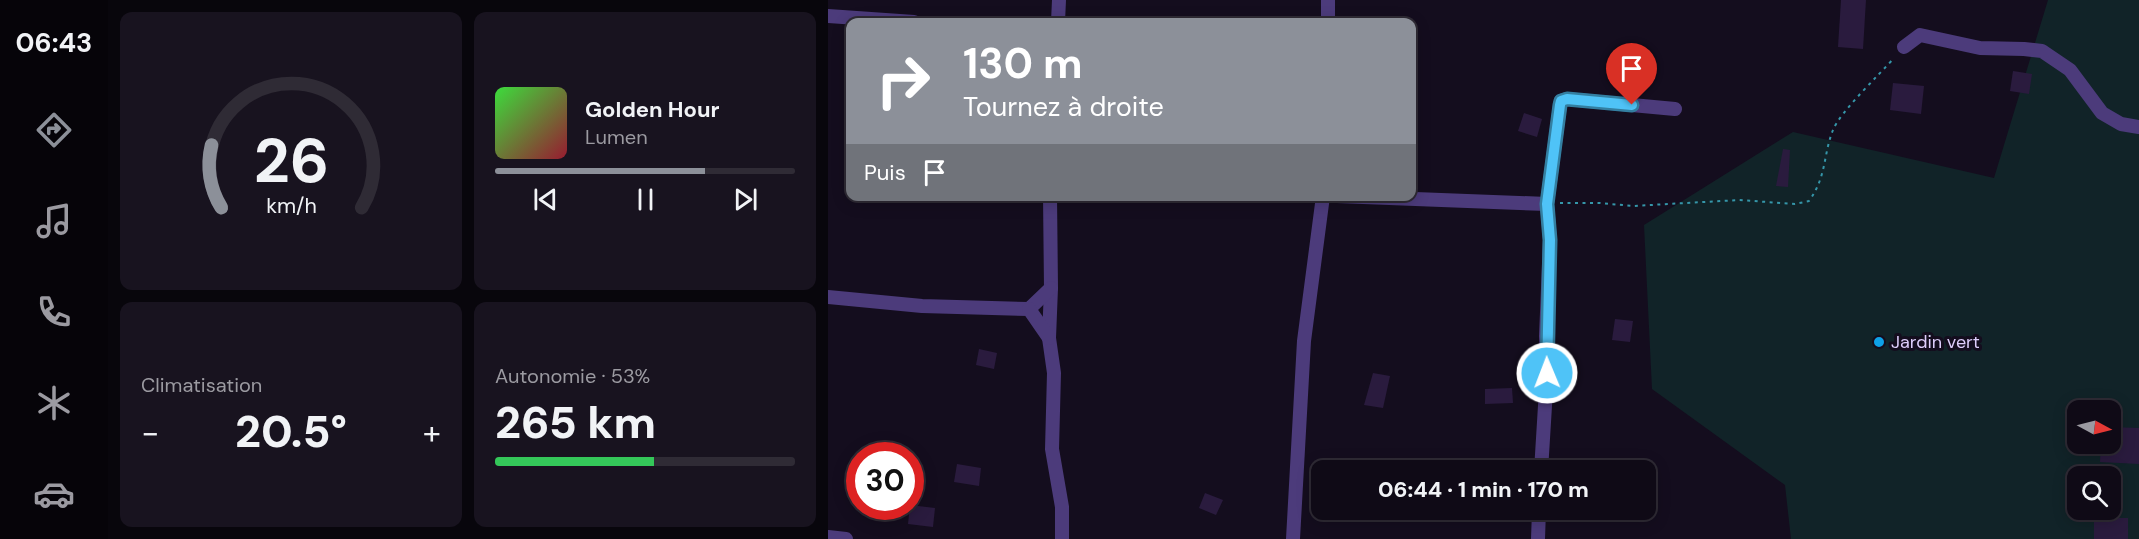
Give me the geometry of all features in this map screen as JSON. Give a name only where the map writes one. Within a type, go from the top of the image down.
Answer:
[{"type":"street","points":[[1058,18],[1059,0]]},
{"type":"street","points":[[1328,0],[1329,18]]},
{"type":"street","points":[[828,16],[857,18]]},
{"type":"street","points":[[1904,47],[1920,35],[1980,48],[2042,51],[2070,70],[2102,113],[2121,124],[2139,127]]},
{"type":"street","points":[[1542,460],[1547,373],[1550,240],[1547,204],[1561,101],[1567,99],[1675,108]]},
{"type":"street","points":[[1416,199],[1547,204]]},
{"type":"street","points":[[1050,201],[1049,338],[1054,373],[1052,449],[1062,507],[1062,539]]},
{"type":"street","points":[[1293,539],[1304,341],[1322,201]]},
{"type":"street","points":[[828,297],[922,306],[1029,309],[1051,288]]},
{"type":"street","points":[[1029,309],[1049,338]]},
{"type":"street","points":[[1538,539],[1539,520]]},
{"type":"street","points":[[828,537],[846,539]]},
{"type":"path","points":[[1547,204],[1600,203],[1633,206],[1739,200],[1795,204],[1809,201],[1819,188],[1833,129],[1904,47]]},
{"type":"green space","points":[[2048,0],[2139,0],[2139,539],[1791,539],[1785,485],[1652,389],[1644,225],[1793,132],[1994,178]]},
{"type":"building","points":[[1841,0],[1866,0],[1863,49],[1838,47]]},
{"type":"building","points":[[2013,71],[2032,74],[2029,94],[2010,91]]},
{"type":"building","points":[[1893,83],[1924,86],[1921,114],[1890,110]]},
{"type":"building","points":[[1524,113],[1542,119],[1537,137],[1518,131]]},
{"type":"building","points":[[1783,149],[1790,150],[1788,187],[1776,186]]},
{"type":"building","points":[[1615,319],[1633,321],[1630,342],[1612,340]]},
{"type":"building","points":[[979,349],[997,353],[994,369],[976,365]]},
{"type":"building","points":[[1373,373],[1390,376],[1383,408],[1364,405]]},
{"type":"building","points":[[1512,388],[1513,403],[1485,404],[1485,389]]},
{"type":"building","points":[[2121,427],[2139,428],[2139,464],[2100,462],[2100,454],[2121,454]]},
{"type":"building","points":[[957,464],[981,468],[979,486],[954,482]]},
{"type":"building","points":[[1205,493],[1223,500],[1216,515],[1199,508]]},
{"type":"building","points":[[924,507],[935,508],[933,527],[908,524],[908,520],[924,520]]},
{"type":"building","points":[[2128,518],[2128,539],[2094,539],[2094,520]]},
{"type":"place","name":"Jardin vert","points":[[1879,342]]},
{"type":"route","points":[[1547,373],[1546,336],[1550,240],[1547,204],[1561,101],[1567,99],[1632,105]]}]
